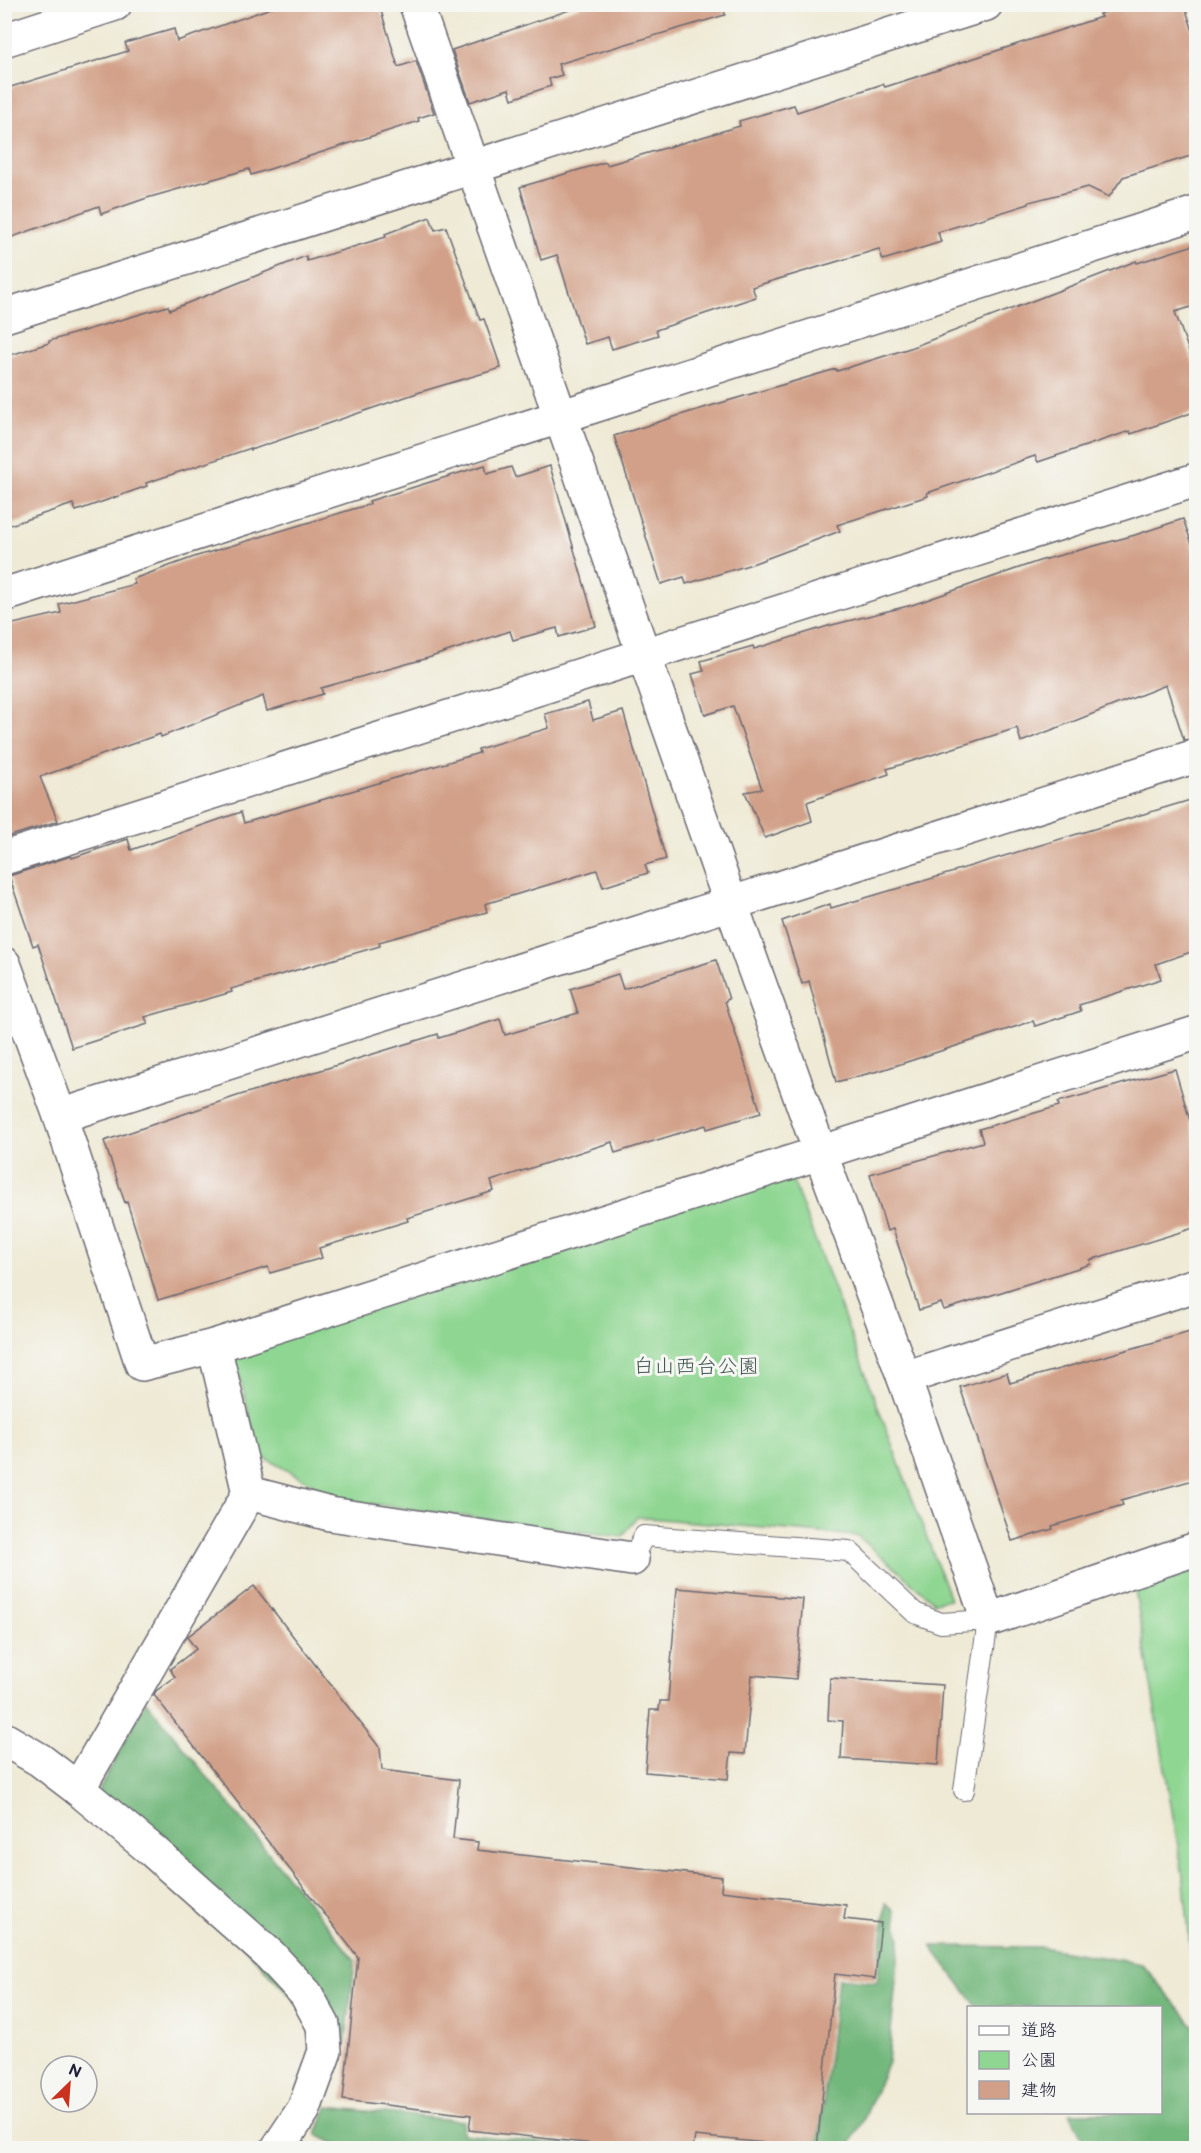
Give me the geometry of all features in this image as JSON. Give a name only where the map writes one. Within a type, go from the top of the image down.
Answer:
[{"type":"street","points":[[4,40],[115,4]]},
{"type":"street","points":[[416,4],[731,904],[904,1378],[988,1620],[1197,1549]]},
{"type":"street","points":[[4,316],[986,4]]},
{"type":"street","points":[[4,596],[1197,213]]},
{"type":"street","points":[[4,858],[1197,480]]},
{"type":"street","points":[[60,1116],[1197,756]]},
{"type":"street","points":[[4,964],[60,1116],[142,1364],[214,1346],[1197,1033]]},
{"type":"street","points":[[904,1378],[1197,1285]]},
{"type":"street","points":[[78,1789],[249,1493],[214,1346]]},
{"type":"street","points":[[249,1493],[330,1514],[632,1559]]},
{"type":"street","points":[[4,1739],[40,1760],[153,1851],[270,1955],[306,1994],[323,2025],[325,2051],[304,2109],[278,2148]]},
{"type":"lane","points":[[632,1559],[644,1536],[849,1551],[915,1613],[941,1623],[988,1620],[964,1790]]},
{"type":"green space","name":"白山西台公園","points":[[790,1173],[950,1599],[934,1602],[858,1536],[637,1517],[622,1537],[342,1500],[259,1455],[233,1349]]},
{"type":"green space","points":[[1196,1567],[1196,2009],[1184,1882],[1135,1590]]},
{"type":"green space","points":[[146,1701],[355,1960],[345,2047],[335,2043],[98,1792]]},
{"type":"green space","points":[[886,1903],[894,1910],[900,1940],[888,2062],[849,2148],[818,2148],[838,1978],[877,1982]]},
{"type":"green space","points":[[931,1946],[1041,1947],[1142,1964],[1196,2029],[1196,2148],[1087,2148],[1070,2114],[1162,2114],[1162,2006],[976,2006]]},
{"type":"green space","points":[[327,2107],[463,2121],[462,2134],[593,2148],[343,2148],[317,2135]]},
{"type":"building","points":[[282,4],[379,4],[398,67],[416,61],[434,113],[418,118],[419,121],[251,175],[249,169],[147,198],[101,214],[99,206],[4,240],[4,89],[128,51],[125,43],[174,29],[177,41]]},
{"type":"building","points":[[587,4],[724,4],[725,15],[558,64],[562,75],[549,79],[551,86],[512,99],[509,89],[470,102],[452,50]]},
{"type":"building","points":[[1129,4],[1184,4],[1197,43],[1197,154],[1123,177],[1109,197],[1088,187],[1029,202],[1029,204],[938,232],[941,242],[883,260],[879,249],[752,287],[756,297],[656,330],[658,335],[612,349],[608,337],[585,344],[557,255],[541,260],[520,187],[606,162],[607,165],[740,126],[739,121],[794,105],[797,112],[883,84],[885,87],[1101,17],[1099,14]]},
{"type":"building","points":[[430,217],[435,230],[446,227],[480,320],[484,319],[501,368],[420,392],[146,483],[147,486],[76,511],[73,504],[4,527],[4,357],[49,343],[49,341],[168,306],[170,310],[306,256],[307,261],[386,237],[385,234]]},
{"type":"building","points":[[1197,244],[1197,305],[1175,312],[1197,374],[1197,411],[1038,462],[1035,456],[927,493],[928,496],[837,525],[840,531],[752,564],[686,584],[684,577],[661,584],[614,436],[910,348],[1136,261],[1137,263]]},
{"type":"building","points":[[485,465],[487,474],[511,467],[515,477],[550,466],[596,626],[559,637],[557,628],[513,640],[510,631],[428,658],[321,688],[323,694],[267,711],[263,696],[161,737],[160,734],[40,777],[58,821],[4,838],[4,626],[61,613],[59,604],[135,584],[133,579],[197,556],[370,504],[369,501]]},
{"type":"building","points":[[1183,519],[1197,558],[1197,738],[1184,740],[1166,685],[1021,742],[1017,728],[887,769],[889,774],[807,802],[812,821],[765,838],[745,792],[762,789],[733,706],[705,715],[692,674],[704,671],[701,661],[753,646],[754,649],[828,626],[912,605],[1039,561],[1135,535]]},
{"type":"building","points":[[588,702],[593,720],[623,711],[666,859],[645,865],[648,873],[603,887],[597,870],[485,904],[487,912],[379,942],[380,946],[231,989],[232,992],[145,1017],[148,1024],[72,1048],[38,944],[33,946],[9,876],[128,839],[131,850],[241,812],[244,823],[479,753],[478,749],[549,728],[545,714]]},
{"type":"building","points":[[1197,798],[1197,950],[1156,964],[1161,979],[1079,1005],[1081,1011],[1035,1026],[1033,1021],[882,1070],[836,1082],[809,981],[802,984],[782,921],[830,904],[831,908]]},
{"type":"building","points":[[716,960],[729,999],[725,1001],[761,1113],[707,1129],[706,1125],[615,1153],[612,1142],[491,1181],[494,1191],[407,1218],[408,1221],[319,1248],[322,1258],[270,1273],[268,1267],[158,1300],[127,1202],[125,1203],[104,1141],[240,1095],[438,1034],[439,1038],[500,1019],[505,1035],[578,1013],[570,989],[618,974],[623,989]]},
{"type":"building","points":[[1175,1069],[1197,1145],[1197,1227],[1090,1260],[1091,1264],[944,1310],[941,1303],[919,1310],[893,1229],[887,1231],[870,1174],[983,1142],[979,1129],[1059,1106],[1058,1102]]},
{"type":"building","points":[[1197,1330],[1197,1479],[1121,1500],[1123,1505],[1052,1526],[1053,1529],[1012,1541],[960,1387],[1007,1373],[1010,1383]]},
{"type":"building","points":[[254,1586],[380,1748],[382,1770],[459,1780],[453,1839],[478,1842],[477,1850],[722,1877],[721,1891],[846,1905],[844,1919],[881,1923],[875,1979],[835,1974],[817,2148],[695,2136],[693,2148],[629,2148],[469,2130],[471,2115],[343,2100],[358,1957],[154,1695],[175,1677],[170,1669],[196,1649],[187,1637]]},
{"type":"building","points":[[677,1588],[803,1599],[796,1679],[752,1675],[745,1754],[731,1753],[728,1779],[645,1772],[650,1710],[659,1710],[660,1701],[668,1701]]},
{"type":"building","points":[[830,1678],[943,1685],[938,1765],[841,1759],[843,1721],[828,1720]]}]
